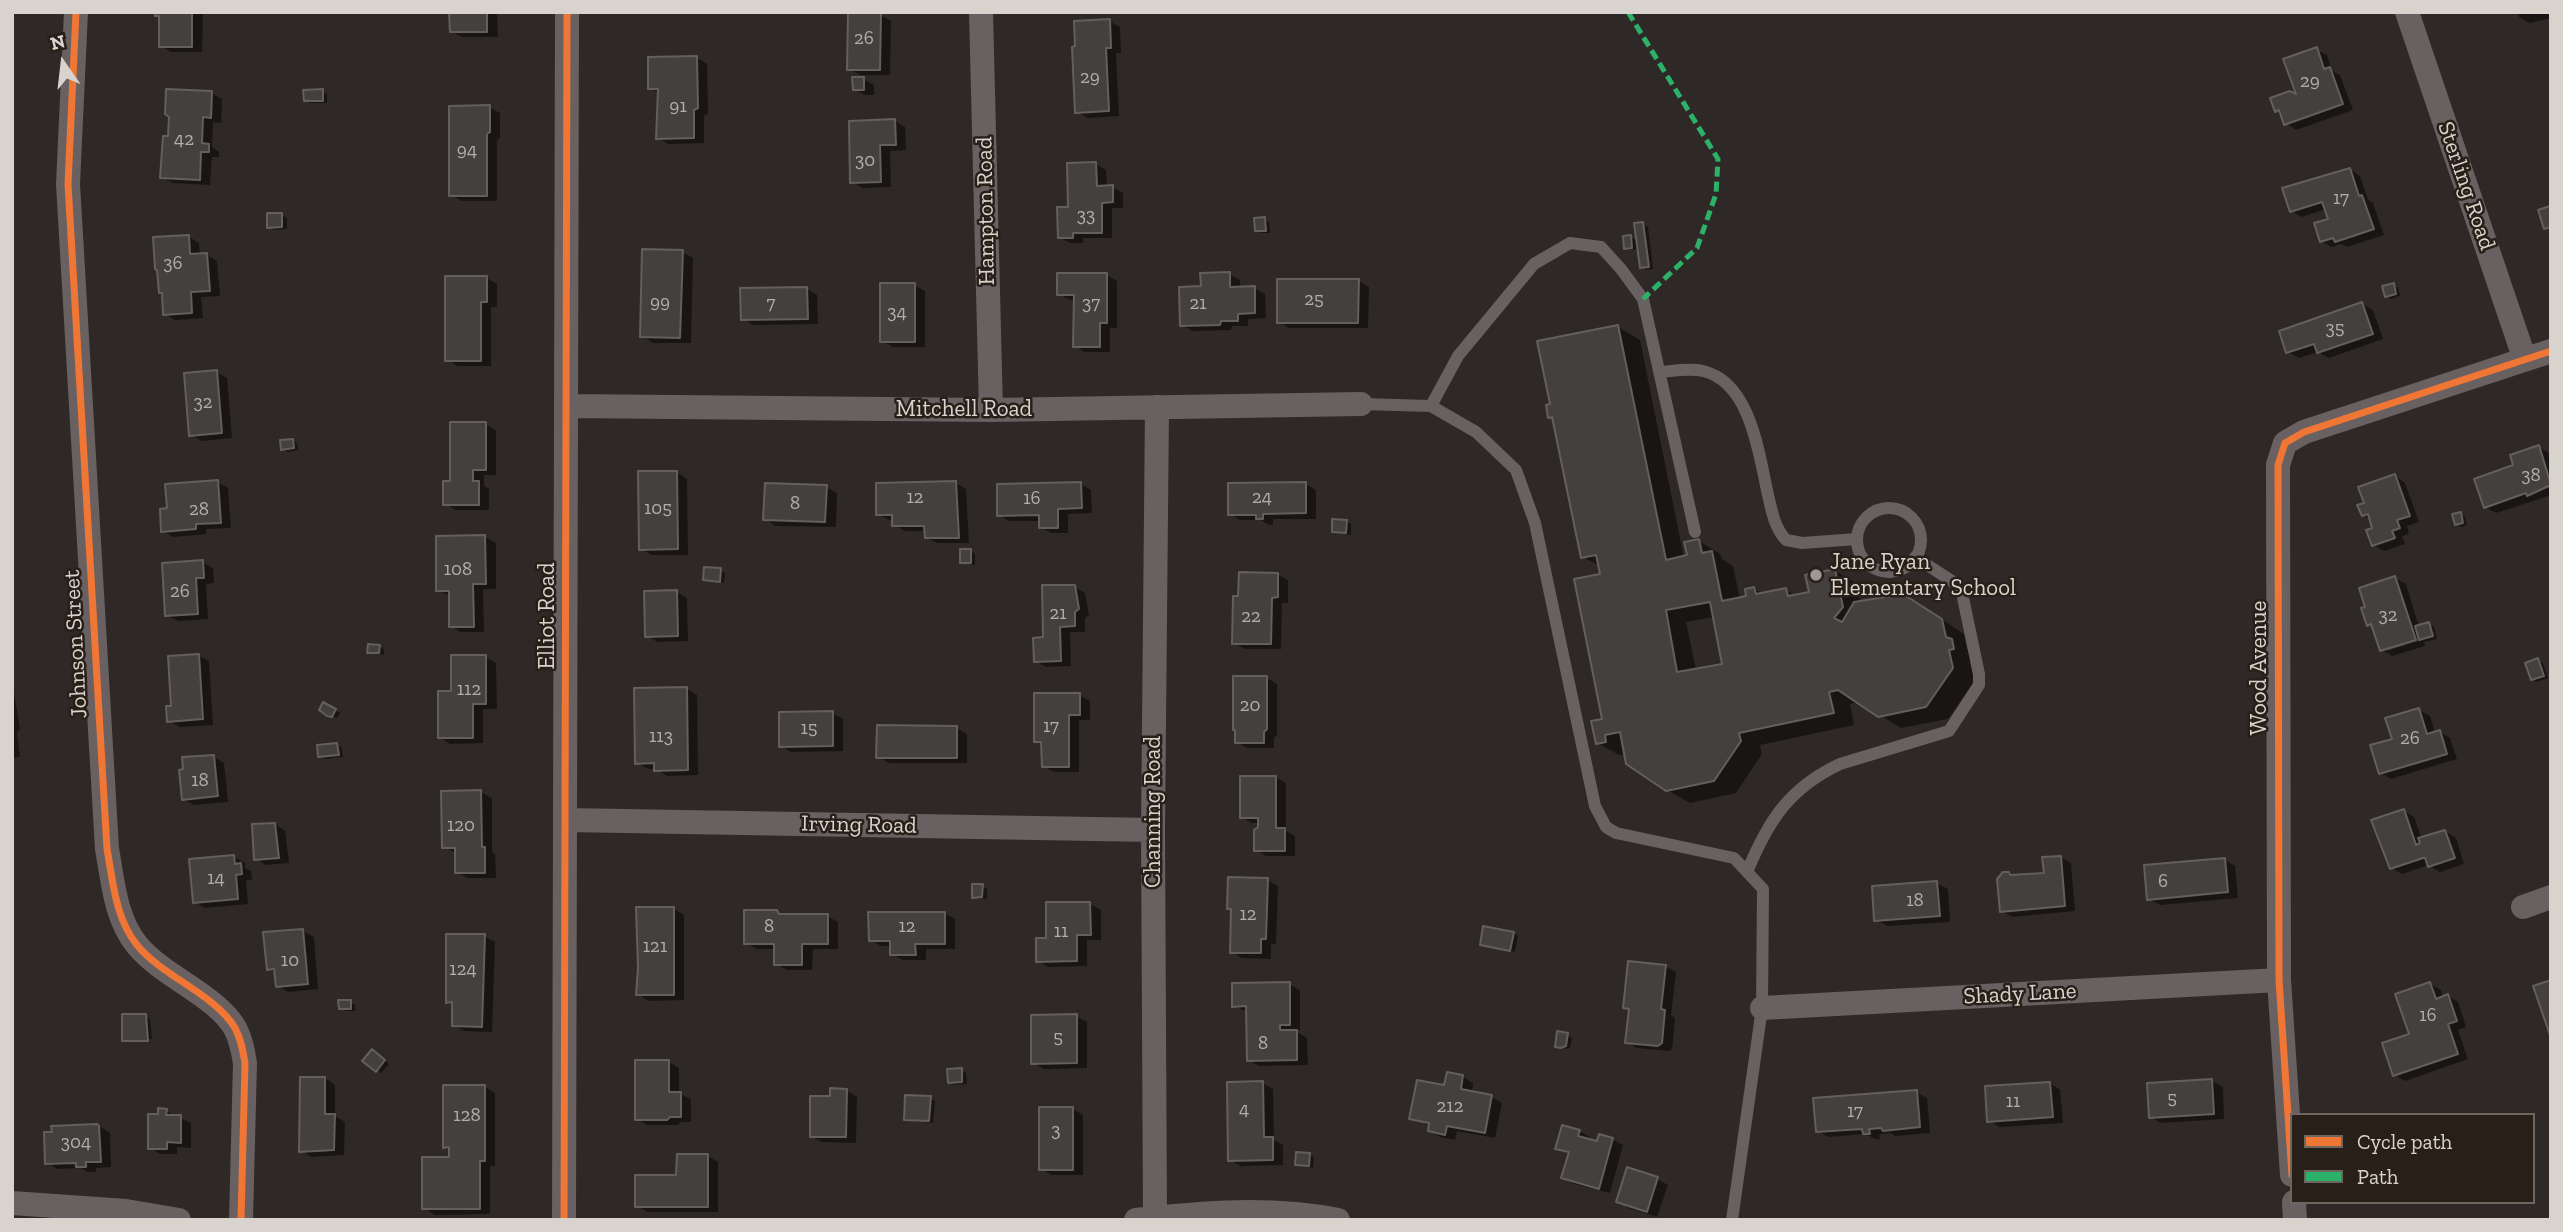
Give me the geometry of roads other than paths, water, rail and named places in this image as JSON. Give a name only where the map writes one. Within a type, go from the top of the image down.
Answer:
[{"type":"street","name":"Johnson Street","points":[[76,12],[68,184],[107,849],[117,903],[124,925],[137,944],[154,962],[222,1012],[234,1026],[241,1041],[245,1063],[241,1220]]},
{"type":"street","name":"Elliot Road","points":[[564,1220],[567,12]]},
{"type":"street","name":"Hampton Road","points":[[981,12],[992,410]]},
{"type":"street","name":"Sterling Road","points":[[2407,12],[2525,360]]},
{"type":"street","name":"Wood Avenue","points":[[2290,1145],[2279,980],[2278,465],[2285,443],[2304,432],[2551,351]]},
{"type":"street","name":"Mitchell Road","points":[[568,406],[992,410],[1361,404]]},
{"type":"street","name":"Channing Road","points":[[1145,1219],[1153,830],[1157,407]]},
{"type":"street","name":"Irving Road","points":[[565,820],[1153,830]]},
{"type":"street","points":[[2523,907],[2551,897]]},
{"type":"street","name":"Shady Lane","points":[[1762,1008],[2279,980]]},
{"type":"street","points":[[12,1203],[179,1220]]},
{"type":"street","points":[[1145,1219],[1240,1213],[1338,1220]]},
{"type":"lane","points":[[1431,407],[1458,356],[1534,264],[1570,243],[1601,247],[1643,299],[1695,532]]},
{"type":"lane","points":[[1660,372],[1701,370],[1714,375],[1737,395],[1753,429],[1774,521],[1786,540],[1802,543],[1857,539]]},
{"type":"lane","points":[[1361,404],[1431,407],[1476,432],[1516,471],[1535,523],[1595,806],[1606,827],[1616,833],[1734,858],[1763,889],[1762,1008],[1732,1220]]},
{"type":"lane","points":[[1886,508],[1896,508],[1906,513],[1919,530],[1921,540],[1915,557],[1906,567],[1896,571],[1875,569],[1860,555],[1857,539],[1860,525],[1867,517],[1886,508]]},
{"type":"lane","points":[[1747,872],[1761,838],[1777,812],[1801,787],[1840,764],[1949,731],[1979,685],[1962,593],[1958,585],[1915,557]]},
{"type":"place","name":"Jane Ryan Elementary School","points":[[1816,575]]}]
